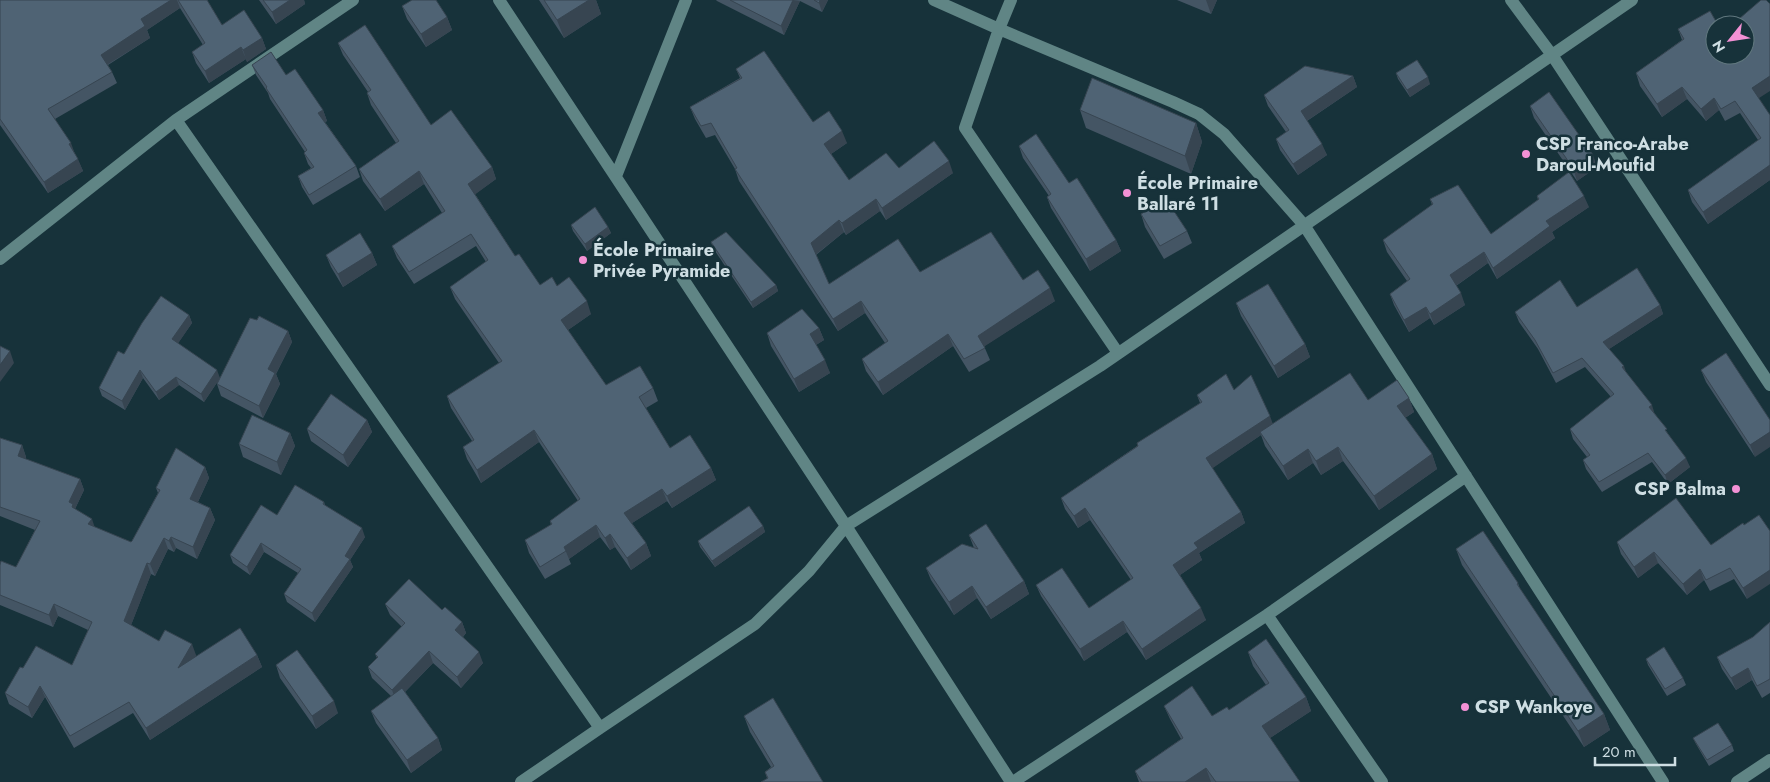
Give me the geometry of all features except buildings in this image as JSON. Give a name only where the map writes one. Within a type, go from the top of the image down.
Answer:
[{"type":"street","points":[[0,259],[176,120],[353,0]]},
{"type":"street","points":[[500,0],[1012,782],[1267,615],[1466,476]]},
{"type":"street","points":[[616,176],[686,0]]},
{"type":"street","points":[[934,0],[1199,114],[1224,134],[1304,225],[1663,782]]},
{"type":"street","points":[[1011,0],[999,29],[966,128],[1118,353]]},
{"type":"street","points":[[1511,0],[1552,55],[1770,385]]},
{"type":"street","points":[[520,782],[755,624],[809,571],[846,526],[1118,353],[1632,0]]},
{"type":"street","points":[[176,120],[600,728]]},
{"type":"street","points":[[1267,615],[1382,782]]},
{"type":"street","points":[[1737,782],[1770,760]]},
{"type":"place","name":"CSP Franco-Arabe Daroul-Moufid","points":[[1526,154]]},
{"type":"place","name":"École Primaire Ballaré 11","points":[[1127,193]]},
{"type":"place","name":"École Primaire Privée Pyramide","points":[[583,260]]},
{"type":"place","name":"CSP Balma","points":[[1736,489]]},
{"type":"place","name":"CSP Wankoye","points":[[1465,707]]}]
